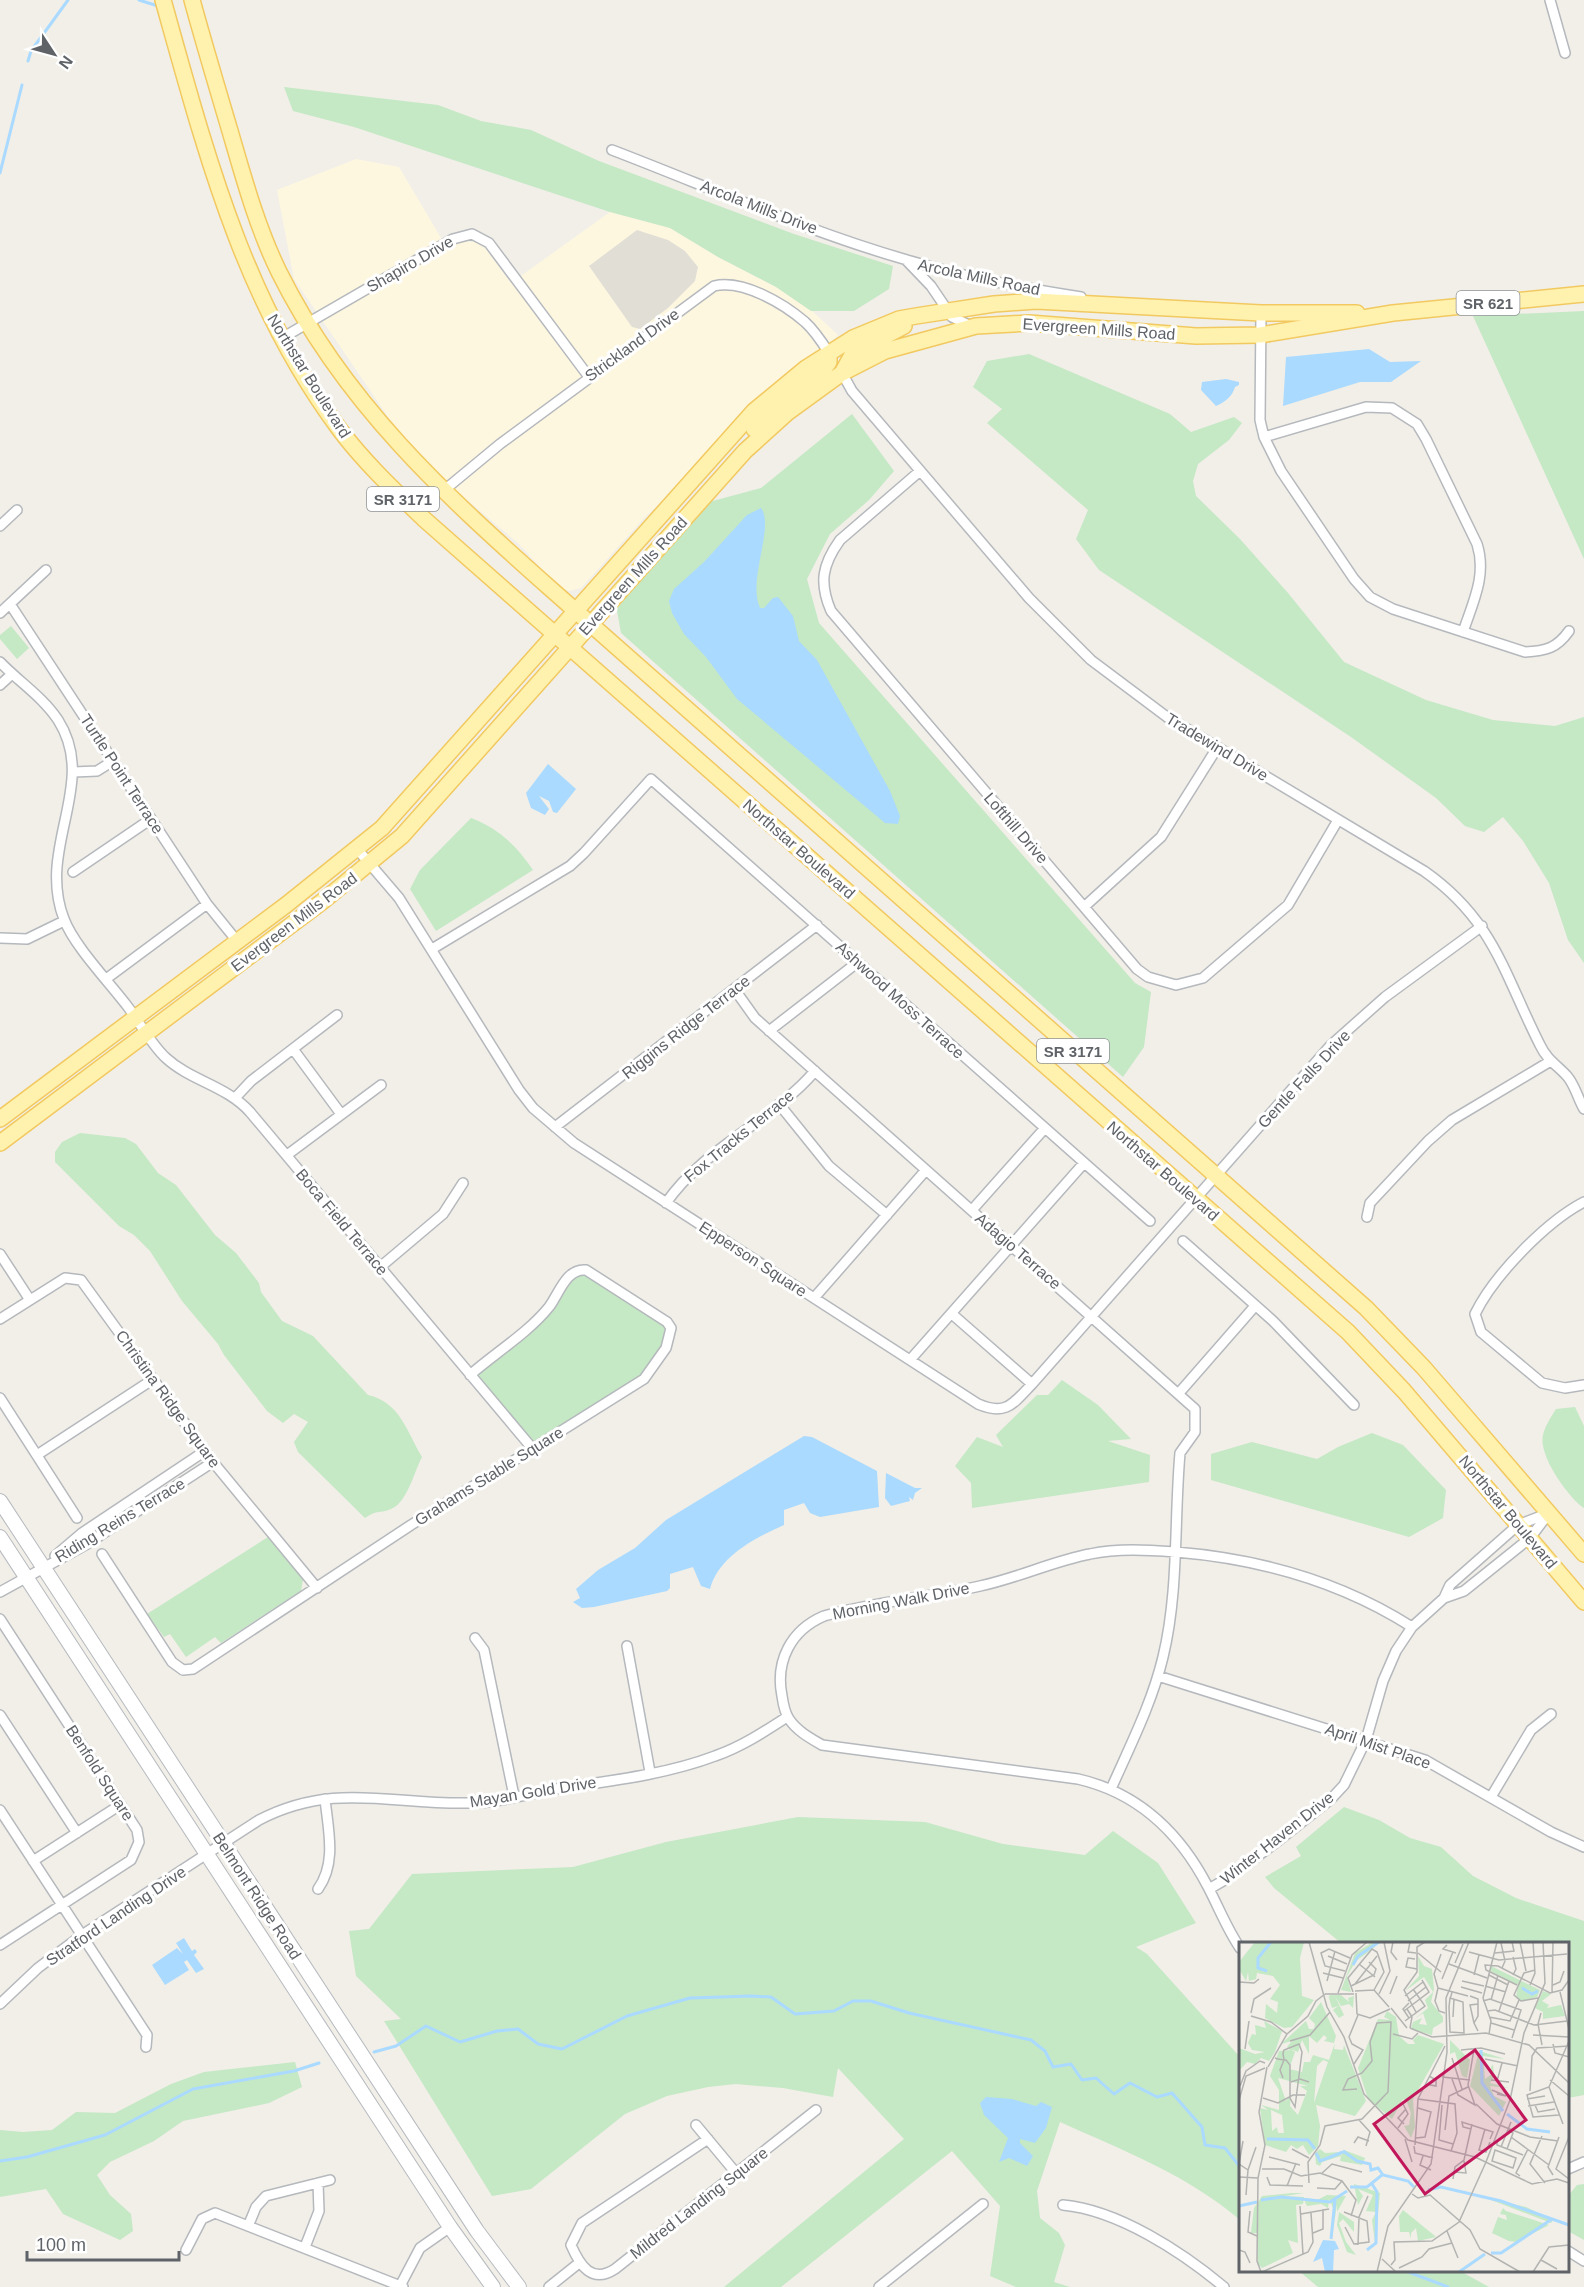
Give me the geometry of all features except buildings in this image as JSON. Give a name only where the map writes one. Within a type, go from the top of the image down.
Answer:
[{"type":"main road","name":"Northstar Boulevard","points":[[163,0],[225,214],[258,291],[282,338],[327,412],[368,464],[424,519],[1356,1341],[1404,1391],[1584,1602]]},
{"type":"main road","name":"Northstar Boulevard","points":[[192,0],[258,221],[279,273],[307,322],[367,408],[442,492],[1366,1308],[1584,1554]]},
{"type":"main road","name":"Evergreen Mills Road","points":[[0,1143],[370,864],[427,809],[745,451],[787,413],[842,373],[885,351],[975,326],[1029,323],[1196,336],[1260,335],[1393,312],[1584,294]]},
{"type":"main road","name":"Evergreen Mills Road","points":[[0,1119],[358,850],[403,807],[753,411],[829,353],[875,328],[916,316],[1036,301],[1261,313],[1393,312]]},
{"type":"main road","points":[[842,373],[845,362],[853,353],[900,329],[916,316]]},
{"type":"main road","points":[[745,451],[749,433],[775,409],[819,376],[829,362],[829,353]]},
{"type":"main road","name":"Belmont Ridge Road","points":[[0,1501],[477,2231],[519,2287]]},
{"type":"main road","name":"Belmont Ridge Road","points":[[0,1536],[450,2228],[492,2287]]},
{"type":"street","points":[[1550,0],[1565,53]]},
{"type":"street","name":"Arcola Mills Drive","points":[[612,150],[855,244],[907,261]]},
{"type":"street","name":"Shapiro Drive","points":[[282,338],[453,239],[472,234],[489,243],[589,377]]},
{"type":"street","name":"Arcola Mills Road","points":[[907,261],[1008,285],[1148,307]]},
{"type":"street","name":"Arcola Mills Road","points":[[907,261],[931,286],[958,322],[975,326]]},
{"type":"street","name":"Strickland Drive","points":[[442,492],[460,475],[706,290],[723,284],[742,287],[793,314],[816,333],[829,353]]},
{"type":"street","points":[[1261,313],[1260,420],[1264,437],[1288,481],[1354,579],[1370,597],[1393,609],[1525,652],[1546,650],[1559,645],[1569,631]]},
{"type":"street","name":"Tradewind Drive","points":[[842,373],[852,391],[1067,638],[1135,694],[1217,748],[1449,888],[1482,926],[1501,957],[1549,1062],[1567,1076],[1584,1109]]},
{"type":"street","points":[[1264,437],[1366,407],[1392,408],[1417,424],[1472,533],[1482,559],[1481,578],[1463,632]]},
{"type":"street","name":"Lofthill Drive","points":[[920,471],[840,540],[823,567],[825,597],[831,611],[1137,969],[1148,977],[1176,985],[1191,983],[1203,978],[1288,905],[1338,820]]},
{"type":"street","points":[[0,526],[17,510]]},
{"type":"street","points":[[0,613],[46,570]]},
{"type":"street","name":"Turtle Point Terrace","points":[[10,604],[207,904],[237,941]]},
{"type":"street","points":[[0,662],[57,719],[69,744],[74,772],[55,862],[57,891],[64,921],[27,939],[0,938]]},
{"type":"street","points":[[0,685],[12,674]]},
{"type":"street","points":[[1084,908],[1161,837],[1217,748]]},
{"type":"street","points":[[74,772],[97,771],[113,761]]},
{"type":"street","name":"Ashwood Moss Terrace","points":[[432,949],[570,866],[651,779],[1149,1221]]},
{"type":"street","points":[[73,872],[151,819]]},
{"type":"street","name":"Epperson Square","points":[[358,850],[399,898],[519,1090],[555,1127],[574,1143],[666,1203],[990,1409],[1000,1410],[1013,1405],[1195,1200]]},
{"type":"street","points":[[106,979],[207,904]]},
{"type":"street","name":"Boca Field Terrace","points":[[64,921],[166,1058],[236,1097],[532,1448]]},
{"type":"street","name":"Riggins Ridge Terrace","points":[[555,1127],[817,925]]},
{"type":"street","name":"Gentle Falls Drive","points":[[1195,1200],[1331,1045],[1385,997],[1482,926]]},
{"type":"street","points":[[769,1031],[858,962]]},
{"type":"street","name":"Adagio Terrace","points":[[735,990],[744,1006],[769,1031],[1179,1392],[1195,1409],[1197,1421],[1195,1432],[1180,1453],[1172,1608],[1158,1676],[1111,1789]]},
{"type":"street","points":[[236,1097],[251,1081],[337,1015]]},
{"type":"street","points":[[293,1049],[341,1114]]},
{"type":"street","points":[[1367,1217],[1370,1203],[1452,1120],[1549,1062]]},
{"type":"street","name":"Fox Tracks Terrace","points":[[666,1203],[695,1168],[779,1104],[815,1071]]},
{"type":"street","points":[[286,1155],[381,1085]]},
{"type":"street","points":[[779,1104],[829,1166],[887,1215]]},
{"type":"street","points":[[972,1209],[1045,1128]]},
{"type":"street","points":[[910,1360],[1084,1163]]},
{"type":"street","points":[[814,1298],[926,1170]]},
{"type":"street","points":[[380,1268],[442,1214],[463,1183]]},
{"type":"street","points":[[1584,1202],[1548,1226],[1530,1244],[1482,1299],[1475,1314],[1481,1332],[1542,1383],[1565,1388],[1584,1385]]},
{"type":"street","points":[[1183,1241],[1273,1321],[1354,1406]]},
{"type":"street","points":[[0,1254],[30,1300]]},
{"type":"street","name":"Grahams Stable Square","points":[[102,1554],[172,1662],[183,1670],[193,1670],[532,1448],[644,1379],[670,1340],[672,1332],[667,1322],[586,1270],[578,1270],[570,1275],[540,1316],[470,1375]]},
{"type":"street","name":"Christina Ridge Square","points":[[0,1319],[65,1278],[81,1280],[213,1462],[317,1588]]},
{"type":"street","points":[[1179,1392],[1255,1306]]},
{"type":"street","points":[[952,1314],[1032,1384]]},
{"type":"street","points":[[36,1455],[152,1380]]},
{"type":"street","points":[[0,1398],[77,1518]]},
{"type":"street","name":"Riding Reins Terrace","points":[[43,1566],[82,1533],[205,1451]]},
{"type":"street","name":"Riding Reins Terrace","points":[[43,1566],[87,1544],[213,1462]]},
{"type":"street","name":"Winter Haven Drive","points":[[1444,1598],[1450,1585],[1518,1525],[1549,1513]]},
{"type":"street","name":"Winter Haven Drive","points":[[1209,1889],[1228,1878],[1331,1799],[1352,1772],[1366,1740],[1383,1681],[1396,1652],[1412,1627],[1444,1598],[1464,1591],[1530,1538],[1549,1513]]},
{"type":"street","name":"Morning Walk Drive","points":[[788,1718],[780,1688],[781,1663],[794,1638],[813,1621],[836,1613],[990,1584],[1088,1554],[1142,1550],[1232,1557],[1303,1575],[1386,1610],[1412,1627]]},
{"type":"street","points":[[0,1592],[43,1566]]},
{"type":"street","name":"Benfold Square","points":[[0,1619],[137,1830],[139,1842],[135,1854],[0,1945]]},
{"type":"street","points":[[475,1638],[484,1650],[514,1796]]},
{"type":"street","points":[[627,1646],[650,1772]]},
{"type":"street","name":"April Mist Place","points":[[1158,1676],[1425,1760],[1551,1832],[1584,1847]]},
{"type":"street","points":[[1491,1797],[1531,1730],[1551,1714]]},
{"type":"street","points":[[0,1715],[77,1833]]},
{"type":"street","points":[[788,1718],[810,1738],[834,1748],[1064,1776],[1111,1789],[1142,1807],[1171,1831],[1191,1856],[1229,1933],[1239,1947]]},
{"type":"street","name":"Mayan Gold Drive","points":[[208,1853],[284,1808],[303,1802],[352,1797],[469,1803],[514,1796],[686,1766],[717,1756],[745,1743],[788,1718]]},
{"type":"street","points":[[318,1889],[327,1877],[330,1864],[326,1799]]},
{"type":"street","points":[[33,1861],[120,1805]]},
{"type":"street","points":[[0,1810],[147,2035],[146,2047]]},
{"type":"street","name":"Stratford Landing Drive","points":[[0,2004],[38,1968],[82,1935],[208,1853]]},
{"type":"street","name":"Mildred Landing Square","points":[[579,2263],[592,2275],[608,2274],[816,2110]]},
{"type":"street","points":[[696,2125],[736,2174]]},
{"type":"street","points":[[549,2287],[579,2263],[571,2245],[582,2223],[708,2139]]},
{"type":"street","points":[[1569,2169],[1584,2162]]},
{"type":"street","points":[[249,2224],[256,2207],[266,2196],[330,2180]]},
{"type":"street","points":[[305,2247],[319,2211],[318,2183]]},
{"type":"street","points":[[879,2287],[892,2283],[983,2204]]},
{"type":"street","points":[[1063,2205],[1088,2207],[1151,2237],[1198,2267],[1224,2287]]},
{"type":"street","points":[[186,2250],[197,2227],[209,2214],[226,2215],[402,2286],[420,2248],[450,2228]]},
{"type":"street","points":[[1569,2252],[1584,2261]]},
{"type":"shaded area","points":[[356,159],[399,167],[447,248],[465,241],[481,243],[511,283],[610,212],[670,228],[718,257],[776,287],[811,310],[838,335],[645,517],[581,588],[570,591],[559,588],[519,544],[432,470],[404,440],[294,279],[277,190]]},
{"type":"shaded area","points":[[637,230],[668,240],[685,251],[698,267],[695,281],[668,308],[640,329],[632,327],[589,266]]},
{"type":"green space","points":[[284,87],[438,105],[481,121],[531,130],[599,161],[794,234],[893,266],[889,289],[854,311],[811,311],[776,287],[718,257],[670,228],[610,212],[354,127],[293,111]]},
{"type":"green space","points":[[1584,311],[1584,559],[1473,316]]},
{"type":"green space","points":[[1029,354],[1170,414],[1191,432],[1234,417],[1242,423],[1229,440],[1198,464],[1193,481],[1196,496],[1240,539],[1344,662],[1426,700],[1493,720],[1555,726],[1584,717],[1584,963],[1568,940],[1549,883],[1523,841],[1503,817],[1484,832],[1465,826],[1436,798],[1351,737],[1099,570],[1076,539],[1088,510],[987,423],[1002,409],[973,387],[987,361]]},
{"type":"green space","points":[[852,414],[894,471],[869,500],[830,534],[807,579],[819,623],[1135,983],[1151,992],[1144,1047],[1123,1077],[621,633],[616,605],[709,502],[761,488]]},
{"type":"green space","points":[[11,626],[29,648],[17,659],[0,639],[0,635]]},
{"type":"green space","points":[[471,818],[490,827],[506,839],[533,870],[436,931],[410,889],[420,870]]},
{"type":"green space","points":[[80,1133],[125,1138],[136,1144],[158,1173],[176,1185],[215,1235],[236,1253],[259,1283],[261,1292],[282,1321],[313,1336],[368,1395],[388,1404],[395,1411],[422,1457],[406,1494],[397,1506],[365,1518],[298,1452],[294,1442],[308,1422],[294,1414],[283,1423],[267,1411],[218,1344],[182,1301],[150,1251],[134,1235],[119,1226],[55,1162],[55,1152],[62,1142]]},
{"type":"green space","points":[[578,1270],[671,1328],[653,1369],[532,1448],[470,1375],[540,1316]]},
{"type":"green space","points":[[1062,1380],[1098,1405],[1131,1439],[1108,1441],[1150,1455],[1149,1482],[972,1508],[971,1483],[955,1466],[977,1437],[1003,1447],[996,1435],[1037,1395],[1048,1395]]},
{"type":"green space","points":[[1575,1407],[1584,1426],[1584,1508],[1570,1495],[1556,1475],[1545,1453],[1543,1443],[1545,1428],[1556,1409]]},
{"type":"green space","points":[[1372,1433],[1403,1445],[1446,1490],[1443,1518],[1409,1537],[1211,1480],[1211,1454],[1252,1442],[1317,1459],[1338,1447]]},
{"type":"green space","points":[[268,1537],[303,1579],[301,1591],[221,1643],[215,1637],[186,1657],[170,1634],[164,1637],[147,1614]]},
{"type":"green space","points":[[1344,1807],[1379,1820],[1410,1838],[1441,1847],[1473,1876],[1516,1898],[1584,1921],[1584,2095],[1569,2098],[1569,1942],[1340,1942],[1274,1888],[1265,1877],[1301,1856],[1296,1847]]},
{"type":"green space","points":[[798,1817],[925,1822],[1003,1844],[1085,1855],[1113,1831],[1158,1863],[1196,1923],[1136,1947],[1147,1954],[1239,2056],[1239,2219],[1220,2204],[1177,2177],[1060,2122],[1037,2191],[1040,2218],[1059,2233],[1065,2245],[1054,2282],[1070,2287],[1016,2287],[990,2276],[1000,2206],[952,2151],[781,2287],[724,2287],[904,2139],[838,2068],[833,2097],[783,2088],[736,2084],[708,2087],[667,2096],[625,2114],[531,2189],[492,2196],[384,2021],[401,2019],[356,1976],[349,1931],[369,1929],[412,1874],[573,1867],[666,1842]]},
{"type":"green space","points":[[295,2062],[302,2087],[269,2103],[183,2121],[154,2141],[110,2162],[97,2175],[110,2195],[131,2214],[133,2231],[120,2240],[63,2214],[46,2189],[0,2197],[0,2130],[23,2132],[52,2130],[76,2112],[115,2113],[171,2084],[204,2072]]},
{"type":"green space","points":[[1584,2184],[1584,2240],[1569,2232],[1569,2195],[1577,2185]]},
{"type":"green space","points":[[1300,2272],[1462,2272],[1489,2287],[1318,2287]]},
{"type":"water","points":[[1369,349],[1390,362],[1421,361],[1391,382],[1360,382],[1283,406],[1286,357]]},
{"type":"water","points":[[1226,379],[1239,382],[1239,385],[1235,387],[1228,399],[1216,406],[1201,390],[1202,382]]},
{"type":"water","points":[[761,508],[765,528],[757,583],[760,608],[764,608],[773,598],[778,597],[793,616],[799,641],[817,660],[890,791],[900,816],[898,824],[885,823],[737,699],[706,657],[684,634],[672,613],[669,601],[674,589],[704,562],[747,515]]},
{"type":"water","points":[[548,764],[576,789],[557,813],[553,812],[549,801],[539,796],[549,809],[545,815],[531,808],[526,793]]},
{"type":"water","points":[[804,1436],[812,1437],[877,1471],[879,1507],[820,1517],[810,1513],[804,1503],[784,1510],[784,1525],[750,1542],[730,1558],[721,1567],[710,1589],[701,1586],[693,1567],[670,1574],[670,1588],[667,1591],[594,1607],[582,1608],[573,1602],[580,1598],[576,1589],[598,1570],[635,1548],[666,1520]]},
{"type":"water","points":[[886,1473],[915,1488],[922,1488],[915,1493],[913,1500],[909,1497],[910,1501],[891,1506],[885,1498]]},
{"type":"water","points":[[184,1938],[192,1951],[195,1949],[197,1952],[194,1955],[204,1969],[196,1973],[187,1960],[184,1962],[189,1970],[165,1985],[152,1965],[177,1948],[183,1954],[176,1943]]},
{"type":"water","points":[[986,2097],[1012,2099],[1036,2106],[1041,2102],[1052,2107],[1046,2128],[1035,2143],[1020,2139],[1020,2143],[1033,2156],[1027,2166],[1009,2158],[999,2162],[1008,2138],[984,2115],[980,2103]]},
{"type":"waterway","points":[[28,61],[31,51],[68,0]]},
{"type":"waterway","points":[[139,0],[158,6]]},
{"type":"waterway","points":[[0,173],[22,85]]},
{"type":"waterway","points":[[374,2052],[396,2046],[426,2026],[460,2042],[497,2031],[518,2029],[538,2044],[562,2049],[627,2016],[690,1998],[771,1997],[795,2014],[834,2011],[853,2001],[871,2001],[909,2013],[1031,2040],[1045,2051],[1053,2067],[1071,2064],[1082,2080],[1096,2078],[1114,2094],[1130,2083],[1157,2097],[1172,2093],[1202,2127],[1205,2145],[1225,2148],[1239,2166]]},
{"type":"waterway","points":[[0,2161],[27,2157],[105,2135],[193,2089],[294,2071],[319,2063]]},
{"type":"waterway","points":[[1408,2272],[1448,2287]]}]
